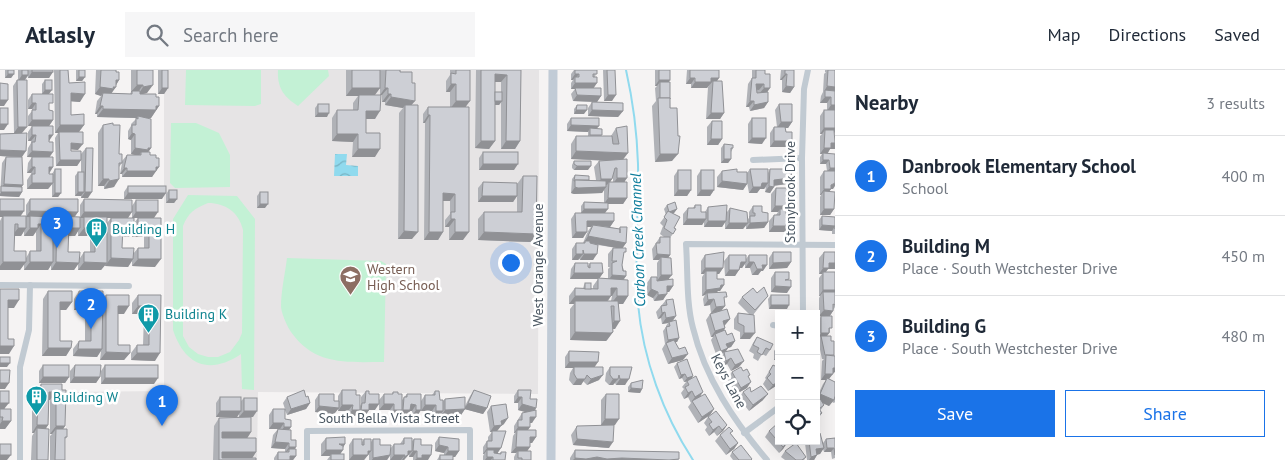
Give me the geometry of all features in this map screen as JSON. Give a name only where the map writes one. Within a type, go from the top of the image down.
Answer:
[{"type":"main road","name":"West Orange Avenue","points":[[551,460],[553,70]]},
{"type":"street","name":"Stonybrook Drive","points":[[803,310],[802,158],[804,89],[808,70]]},
{"type":"street","points":[[752,160],[802,158]]},
{"type":"street","name":"Keys Lane","points":[[767,460],[744,433],[706,370],[692,326],[686,244],[802,245]]},
{"type":"street","points":[[802,245],[835,246]]},
{"type":"street","points":[[0,285],[129,286]]},
{"type":"street","points":[[20,460],[20,368],[29,330],[30,285]]},
{"type":"street","points":[[744,433],[775,410]]},
{"type":"street","name":"South Bella Vista Street","points":[[307,460],[307,431],[470,430],[470,460]]},
{"type":"shaded area","name":"Western High School","points":[[164,70],[539,70],[538,394],[258,392],[257,460],[66,460],[66,392],[164,391]]},
{"type":"green space","points":[[186,70],[261,70],[261,104],[255,106],[185,105]]},
{"type":"green space","points":[[278,70],[328,70],[329,76],[298,106],[282,91]]},
{"type":"green space","points":[[171,123],[196,123],[219,133],[230,155],[230,187],[175,188],[170,183]]},
{"type":"green space","points":[[188,195],[237,196],[255,219],[254,390],[242,389],[241,354],[219,364],[209,365],[192,359],[184,352],[178,342],[173,330],[173,219]],"holes":[[[208,203],[225,207],[235,214],[243,230],[242,333],[230,352],[218,357],[208,357],[198,354],[189,347],[183,336],[183,226],[190,214],[196,209]]]},
{"type":"green space","points":[[287,258],[381,261],[386,264],[384,362],[333,360],[310,351],[300,343],[288,327],[281,307]]},
{"type":"water","points":[[335,154],[347,154],[346,165],[358,166],[358,176],[334,176]]},
{"type":"building","points":[[8,70],[14,70],[14,74],[8,74]]},
{"type":"building","points":[[22,70],[28,70],[28,75],[22,75]]},
{"type":"building","points":[[32,70],[53,70],[53,72],[32,72]]},
{"type":"building","points":[[60,70],[68,70],[69,83],[85,82],[85,94],[71,93],[71,115],[84,114],[84,125],[60,125]]},
{"type":"building","points":[[79,70],[85,70],[85,77],[79,77]]},
{"type":"building","points":[[101,70],[116,70],[116,72],[119,72],[119,80],[116,80],[116,87],[113,87],[114,89],[100,87]]},
{"type":"building","points":[[137,70],[153,70],[153,85],[143,87],[143,85],[137,85]]},
{"type":"building","points":[[162,70],[168,70],[168,88],[162,88]]},
{"type":"building","points":[[352,70],[380,70],[380,88],[352,88]]},
{"type":"building","points":[[386,70],[412,72],[412,83],[415,83],[415,101],[391,97],[391,94],[388,94],[388,88],[385,88]]},
{"type":"building","points":[[456,70],[470,70],[470,101],[456,101],[456,84],[451,84],[451,73],[456,74]]},
{"type":"building","points":[[481,70],[521,70],[520,141],[506,141],[507,75],[495,74],[495,141],[481,141]]},
{"type":"building","points":[[575,70],[597,70],[597,74],[593,74],[593,77],[597,77],[597,83],[575,83],[575,77],[579,77],[579,74],[575,74]]},
{"type":"building","points":[[607,70],[615,70],[616,95],[608,95]]},
{"type":"building","points":[[659,70],[670,70],[670,80],[659,80]]},
{"type":"building","points":[[690,70],[719,70],[719,78],[711,78],[711,82],[695,82],[695,78],[690,78]]},
{"type":"building","points":[[756,70],[765,70],[765,74],[770,74],[770,88],[764,88],[764,84],[756,84],[757,93],[768,92],[768,102],[754,105],[754,101],[750,101],[752,78],[756,78]]},
{"type":"building","points":[[785,70],[794,70],[794,87],[786,86],[787,74],[785,74]]},
{"type":"building","points":[[828,70],[835,70],[835,87],[827,86]]},
{"type":"building","points":[[17,80],[27,80],[27,127],[18,127]]},
{"type":"building","points":[[45,80],[52,80],[52,90],[45,90]]},
{"type":"building","points":[[713,81],[722,81],[724,113],[711,113]]},
{"type":"building","points":[[660,82],[670,82],[670,98],[660,98]]},
{"type":"building","points":[[0,83],[8,84],[8,100],[0,100]]},
{"type":"building","points":[[575,88],[601,88],[601,96],[577,95]]},
{"type":"building","points":[[825,90],[835,91],[835,105],[831,105],[831,97],[825,97]]},
{"type":"building","points":[[132,91],[140,91],[140,94],[156,94],[156,97],[159,97],[159,106],[156,106],[156,110],[103,109],[103,106],[100,106],[103,93],[132,94]]},
{"type":"building","points":[[495,92],[502,92],[502,101],[495,101]]},
{"type":"building","points":[[32,94],[53,94],[53,103],[49,103],[49,110],[53,111],[53,120],[32,120],[32,110],[36,110],[36,103],[32,103]]},
{"type":"building","points":[[359,95],[381,95],[380,111],[366,111],[366,133],[380,133],[380,149],[358,149],[358,134],[337,134],[337,110],[358,110]]},
{"type":"building","points":[[658,98],[670,98],[670,108],[677,108],[678,136],[680,136],[678,154],[660,154]]},
{"type":"building","points":[[592,102],[623,103],[623,111],[592,110]]},
{"type":"building","points":[[318,104],[329,104],[329,113],[318,113]]},
{"type":"building","points":[[779,104],[792,104],[792,122],[781,122]]},
{"type":"building","points":[[405,105],[418,105],[418,232],[404,231]]},
{"type":"building","points":[[577,105],[587,105],[587,110],[576,110]]},
{"type":"building","points":[[428,107],[469,107],[469,232],[455,232],[455,219],[451,219],[451,212],[455,212],[455,194],[443,193],[443,232],[429,232],[430,115],[428,115]]},
{"type":"building","points":[[0,108],[8,108],[8,124],[0,124]]},
{"type":"building","points":[[824,110],[835,110],[835,128],[824,128]]},
{"type":"building","points":[[138,116],[151,119],[151,148],[148,148],[148,150],[135,148],[135,134],[132,133],[132,125],[136,125],[136,118],[138,119]]},
{"type":"building","points":[[571,118],[599,118],[599,126],[571,125]]},
{"type":"building","points":[[752,118],[766,118],[766,138],[752,138]]},
{"type":"building","points":[[712,121],[722,121],[722,139],[711,139]]},
{"type":"building","points":[[113,123],[113,125],[120,125],[119,154],[122,154],[122,163],[119,163],[119,179],[109,181],[109,179],[103,179],[103,125]]},
{"type":"building","points":[[32,126],[53,126],[53,135],[49,135],[49,142],[53,142],[53,152],[32,151],[32,142],[35,142],[36,135],[32,135]]},
{"type":"building","points":[[627,126],[628,153],[576,151],[576,136],[612,136],[613,144],[619,144],[616,128]]},
{"type":"building","points":[[774,127],[785,127],[786,132],[792,132],[792,141],[774,141]]},
{"type":"building","points":[[590,128],[602,129],[602,135],[590,135]]},
{"type":"building","points":[[825,130],[834,130],[835,143],[831,143],[831,148],[824,148]]},
{"type":"building","points":[[59,132],[83,132],[83,144],[71,143],[71,151],[81,151],[81,160],[60,160]]},
{"type":"building","points":[[27,133],[26,151],[0,150],[0,134]]},
{"type":"building","points":[[724,144],[733,145],[733,148],[731,148],[731,159],[724,159]]},
{"type":"building","points":[[86,148],[93,148],[92,192],[85,192]]},
{"type":"building","points":[[141,152],[150,152],[150,155],[156,155],[156,158],[159,158],[159,167],[156,167],[156,171],[127,171],[127,168],[124,168],[127,155],[141,155]]},
{"type":"building","points":[[483,152],[518,152],[518,164],[483,164]]},
{"type":"building","points":[[823,153],[835,154],[835,168],[830,168],[829,160],[823,160]]},
{"type":"building","points":[[6,157],[22,157],[23,185],[4,184]]},
{"type":"building","points":[[32,157],[53,157],[53,167],[49,167],[49,174],[53,174],[53,183],[32,183],[32,174],[35,174],[35,167],[32,167]]},
{"type":"building","points":[[627,159],[627,178],[617,178],[617,168],[615,168],[612,179],[601,179],[599,161]]},
{"type":"building","points":[[574,161],[591,161],[591,166],[577,166],[574,164]]},
{"type":"building","points":[[55,169],[61,169],[61,193],[55,193]]},
{"type":"building","points":[[737,169],[737,172],[747,172],[747,184],[722,181],[722,171]]},
{"type":"building","points":[[750,169],[768,169],[768,183],[762,183],[761,187],[753,187]]},
{"type":"building","points":[[770,169],[792,169],[791,178],[774,180],[774,187],[769,186]]},
{"type":"building","points":[[678,170],[691,170],[691,190],[678,190]]},
{"type":"building","points":[[701,170],[714,170],[714,190],[701,190]]},
{"type":"building","points":[[824,171],[835,171],[835,183],[831,185],[831,189],[824,189]]},
{"type":"building","points":[[78,172],[84,172],[84,192],[78,192]]},
{"type":"building","points":[[575,175],[589,176],[589,180],[574,181]]},
{"type":"building","points":[[523,176],[537,176],[536,234],[484,232],[484,212],[522,212]]},
{"type":"building","points":[[575,180],[606,181],[606,187],[578,188],[575,187]]},
{"type":"building","points":[[483,182],[517,183],[517,196],[482,196]]},
{"type":"building","points":[[609,182],[627,182],[627,198],[608,198]]},
{"type":"building","points":[[1,186],[22,187],[22,192],[1,192]]},
{"type":"building","points":[[128,186],[166,186],[166,193],[128,193]]},
{"type":"building","points":[[776,188],[788,188],[789,200],[792,201],[791,206],[775,206]]},
{"type":"building","points":[[169,190],[177,190],[177,199],[169,199]]},
{"type":"building","points":[[824,191],[835,192],[834,209],[824,209]]},
{"type":"building","points":[[260,192],[268,192],[268,204],[260,204]]},
{"type":"building","points":[[0,199],[24,199],[24,211],[0,211]]},
{"type":"building","points":[[30,199],[78,199],[78,212],[30,211]]},
{"type":"building","points":[[84,199],[132,200],[132,212],[84,212]]},
{"type":"building","points":[[136,200],[158,200],[158,212],[136,212]]},
{"type":"building","points":[[584,202],[608,203],[608,209],[584,209]]},
{"type":"building","points":[[675,202],[677,209],[669,212],[667,205]]},
{"type":"building","points":[[695,205],[701,205],[701,212],[706,212],[706,219],[687,219],[688,208],[695,208]]},
{"type":"building","points":[[727,205],[726,221],[708,221],[708,207]]},
{"type":"building","points":[[753,206],[762,206],[762,212],[768,213],[768,222],[750,223],[750,216],[755,216]]},
{"type":"building","points":[[730,208],[747,212],[748,223],[729,223]]},
{"type":"building","points":[[780,209],[786,209],[786,216],[791,219],[791,226],[773,226],[774,215],[780,215]]},
{"type":"building","points":[[668,211],[680,217],[673,234],[664,228],[667,220],[664,217]]},
{"type":"building","points":[[575,213],[614,213],[614,221],[587,221],[587,232],[576,232]]},
{"type":"building","points":[[3,216],[26,216],[26,228],[18,228],[18,224],[15,224],[14,251],[26,251],[26,262],[3,262]]},
{"type":"building","points":[[30,216],[53,217],[53,262],[30,262],[30,251],[41,251],[41,224],[38,224],[38,228],[30,228]]},
{"type":"building","points":[[57,216],[80,217],[80,228],[72,228],[72,224],[69,224],[68,252],[80,252],[79,263],[56,262]]},
{"type":"building","points":[[822,216],[835,217],[835,226],[822,225]]},
{"type":"building","points":[[84,217],[107,217],[107,263],[84,262],[84,252],[95,252],[95,224],[92,224],[92,228],[84,228]]},
{"type":"building","points":[[111,218],[134,218],[134,229],[125,229],[123,225],[122,248],[134,248],[133,259],[111,258]]},
{"type":"building","points":[[138,218],[161,218],[161,259],[138,259],[138,248],[149,248],[149,226],[147,229],[138,229]]},
{"type":"building","points":[[593,225],[620,229],[620,227],[627,227],[626,243],[588,236]]},
{"type":"building","points":[[660,237],[670,237],[670,255],[657,254],[656,243],[660,243]]},
{"type":"building","points":[[585,241],[598,245],[597,254],[584,254],[583,250],[583,254],[576,254],[576,243],[585,243]]},
{"type":"building","points":[[613,248],[626,248],[622,265],[623,271],[626,271],[626,276],[612,275],[612,263],[617,261],[612,261]]},
{"type":"building","points":[[724,252],[723,268],[705,268],[705,255]]},
{"type":"building","points":[[773,252],[791,252],[791,262],[773,263]]},
{"type":"building","points":[[824,252],[835,252],[835,263],[829,263],[829,268],[823,268]]},
{"type":"building","points":[[729,255],[746,255],[746,262],[741,262],[739,270],[729,270]]},
{"type":"building","points":[[749,255],[767,255],[767,265],[762,265],[763,269],[757,269],[754,262],[749,262]]},
{"type":"building","points":[[661,257],[671,258],[672,275],[661,275]]},
{"type":"building","points":[[575,263],[588,263],[590,268],[590,263],[602,263],[603,273],[574,273]]},
{"type":"building","points":[[706,271],[717,271],[717,279],[724,279],[724,285],[721,285],[720,288],[706,290]]},
{"type":"building","points":[[775,272],[789,272],[789,279],[785,280],[791,280],[791,287],[775,286]]},
{"type":"building","points":[[823,272],[835,272],[835,290],[823,290]]},
{"type":"building","points":[[651,277],[657,277],[657,281],[673,279],[673,286],[667,286],[667,294],[658,295],[658,292],[651,289]]},
{"type":"building","points":[[598,278],[628,280],[628,296],[617,296],[617,288],[611,288],[611,296],[575,296],[575,288],[598,289]]},
{"type":"building","points":[[585,283],[591,283],[591,289],[585,289]]},
{"type":"building","points":[[764,287],[768,296],[755,310],[742,297],[753,288],[757,293]]},
{"type":"building","points":[[0,289],[19,289],[19,300],[8,300],[8,339],[14,339],[14,346],[0,346]]},
{"type":"building","points":[[48,291],[72,291],[72,302],[60,302],[60,341],[72,341],[71,348],[48,348]]},
{"type":"building","points":[[79,291],[103,291],[102,349],[78,349],[79,341],[91,341],[91,302],[79,302]]},
{"type":"building","points":[[726,292],[727,297],[724,297],[725,306],[716,307],[714,299],[708,300],[707,293]]},
{"type":"building","points":[[823,292],[835,292],[833,311],[824,310]]},
{"type":"building","points":[[106,295],[129,295],[129,306],[118,306],[118,345],[130,345],[130,353],[106,352]]},
{"type":"building","points":[[138,295],[161,295],[160,353],[137,353],[137,345],[149,345],[149,306],[138,306]]},
{"type":"building","points":[[771,295],[789,295],[789,305],[771,305]]},
{"type":"building","points":[[673,299],[676,316],[666,318],[665,312],[662,313],[661,306],[667,305],[666,300]]},
{"type":"building","points":[[575,301],[618,301],[620,321],[614,321],[614,306],[611,306],[613,332],[575,332]]},
{"type":"building","points":[[727,309],[730,319],[723,321],[725,328],[715,331],[710,314]]},
{"type":"building","points":[[738,313],[754,315],[755,333],[744,333],[744,326],[738,323]]},
{"type":"building","points":[[821,316],[832,316],[832,328],[829,328],[829,333],[821,333]]},
{"type":"building","points":[[676,320],[679,338],[668,340],[666,327],[670,326],[669,322]]},
{"type":"building","points":[[725,330],[727,335],[732,333],[735,341],[726,344],[728,348],[721,351],[715,334]]},
{"type":"building","points":[[821,336],[831,336],[831,341],[834,341],[834,355],[825,355]]},
{"type":"building","points":[[757,337],[773,344],[770,350],[766,348],[762,355],[757,352],[759,348],[753,345]]},
{"type":"building","points":[[674,340],[679,349],[685,347],[688,354],[672,358],[666,343]]},
{"type":"building","points":[[738,349],[744,361],[735,365],[731,358],[726,361],[724,352]]},
{"type":"building","points":[[569,351],[599,352],[598,362],[569,362]]},
{"type":"building","points":[[826,355],[835,356],[833,374],[825,374]]},
{"type":"building","points":[[0,357],[10,357],[10,363],[0,363]]},
{"type":"building","points":[[687,359],[693,376],[687,378],[685,374],[681,375],[677,363]]},
{"type":"building","points":[[43,365],[69,365],[69,377],[43,377]]},
{"type":"building","points":[[75,365],[101,365],[100,377],[74,377]]},
{"type":"building","points":[[105,365],[158,365],[158,378],[105,378]]},
{"type":"building","points":[[773,365],[775,366],[775,384],[773,385],[767,378],[771,374],[769,372]]},
{"type":"building","points":[[574,367],[603,367],[603,375],[591,379],[587,375],[585,379],[577,379],[574,374]]},
{"type":"building","points":[[610,367],[632,367],[629,379],[620,379],[619,375],[618,379],[613,379],[610,375]]},
{"type":"building","points":[[741,367],[743,371],[747,369],[751,382],[741,388],[732,372]]},
{"type":"building","points":[[0,370],[10,370],[9,383],[0,383]]},
{"type":"building","points":[[696,376],[703,392],[695,397],[692,391],[688,393],[685,387],[689,385],[687,381]]},
{"type":"building","points":[[827,378],[835,382],[834,400],[820,394]]},
{"type":"building","points":[[643,380],[642,389],[631,388],[631,383]]},
{"type":"building","points":[[41,384],[62,384],[62,390],[66,390],[65,426],[56,426],[56,392],[49,392],[48,425],[37,425],[38,390],[41,390]]},
{"type":"building","points":[[761,386],[768,394],[753,405],[743,392],[750,387],[751,392]]},
{"type":"building","points":[[304,390],[310,403],[291,409],[287,397]]},
{"type":"building","points":[[342,390],[356,390],[356,395],[360,395],[360,410],[352,410],[353,405],[342,405]]},
{"type":"building","points":[[474,390],[491,396],[487,408],[468,403]]},
{"type":"building","points":[[518,390],[531,390],[530,399],[537,399],[536,408],[522,404],[522,397],[518,397]]},
{"type":"building","points":[[0,391],[9,391],[9,403],[0,403]]},
{"type":"building","points":[[366,391],[369,391],[369,394],[379,394],[379,404],[369,404],[369,410],[361,410],[362,403],[365,403]]},
{"type":"building","points":[[435,391],[439,391],[440,400],[443,400],[443,411],[436,411],[436,405],[425,405],[425,395],[435,395]]},
{"type":"building","points":[[393,392],[402,394],[402,410],[394,410],[394,404],[384,404],[384,394],[393,394]]},
{"type":"building","points":[[319,394],[334,394],[334,401],[339,401],[339,408],[319,406]]},
{"type":"building","points":[[407,394],[421,394],[421,410],[416,410],[416,405],[411,404],[410,410],[403,410],[404,397],[407,397]]},
{"type":"building","points":[[606,394],[619,394],[619,419],[605,419]]},
{"type":"building","points":[[705,394],[714,409],[702,417],[692,401]]},
{"type":"building","points":[[220,397],[241,397],[241,411],[220,411]]},
{"type":"building","points":[[465,397],[465,409],[445,410],[445,399]]},
{"type":"building","points":[[244,398],[257,398],[257,411],[244,411]]},
{"type":"building","points":[[820,399],[824,405],[820,408]]},
{"type":"building","points":[[506,404],[508,418],[501,421],[502,425],[494,426],[491,406]]},
{"type":"building","points":[[0,409],[11,409],[11,421],[2,421],[3,417],[0,417]]},
{"type":"building","points":[[273,409],[285,409],[285,419],[291,420],[291,427],[284,427],[284,423],[273,423]]},
{"type":"building","points":[[536,410],[536,417],[530,417],[530,427],[518,427],[518,420],[522,420],[522,413]]},
{"type":"building","points":[[716,411],[727,425],[722,430],[719,426],[713,430],[709,424],[712,422],[708,417]]},
{"type":"building","points":[[251,417],[251,432],[222,432],[222,438],[256,438],[256,452],[222,452],[222,458],[256,458],[256,460],[219,460],[219,418]]},
{"type":"building","points":[[614,425],[613,442],[577,439],[577,426]]},
{"type":"building","points":[[775,426],[775,438],[769,431]]},
{"type":"building","points":[[729,427],[733,431],[730,433],[738,443],[730,449],[720,435]]},
{"type":"building","points":[[37,428],[49,429],[48,460],[37,460]]},
{"type":"building","points":[[56,429],[67,429],[65,460],[55,460]]},
{"type":"building","points":[[278,429],[291,430],[291,440],[296,440],[296,447],[289,447],[289,443],[275,442]]},
{"type":"building","points":[[517,430],[536,430],[536,437],[530,437],[530,447],[516,447]]},
{"type":"building","points":[[492,431],[506,431],[501,448],[487,448],[487,441],[492,441]]},
{"type":"building","points":[[820,433],[824,448],[816,449],[817,455],[811,457],[810,445],[820,445]]},
{"type":"building","points":[[345,437],[345,444],[339,444],[343,446],[343,450],[326,450],[326,438]]},
{"type":"building","points":[[439,437],[459,439],[459,451],[448,451],[448,447],[439,445]]},
{"type":"building","points":[[404,438],[412,438],[412,451],[408,451],[408,455],[404,457],[405,455],[394,455],[394,444],[404,444]]},
{"type":"building","points":[[835,438],[835,455],[834,448],[827,448],[826,439]]},
{"type":"building","points":[[353,439],[362,439],[362,445],[364,445],[364,439],[371,439],[371,451],[368,451],[368,455],[353,455]]},
{"type":"building","points":[[373,439],[380,439],[380,445],[391,445],[390,455],[373,458]]},
{"type":"building","points":[[414,439],[421,439],[421,445],[432,445],[431,455],[422,455],[422,458],[417,458],[417,451],[413,451]]},
{"type":"building","points":[[0,444],[11,444],[11,455],[0,455]]},
{"type":"building","points":[[741,445],[751,460],[739,460],[732,452]]},
{"type":"building","points":[[793,445],[797,445],[806,457],[802,460],[796,460],[785,451]]},
{"type":"building","points":[[289,449],[296,449],[296,456],[290,456],[290,460],[278,460],[278,452],[289,452]]},
{"type":"building","points":[[487,450],[494,450],[494,453],[501,454],[501,452],[506,452],[505,460],[493,460],[493,457],[487,457]]},
{"type":"building","points":[[575,450],[679,452],[679,459],[607,459],[597,457],[586,459],[575,458]]},
{"type":"building","points":[[518,451],[531,451],[531,460],[518,458]]},
{"type":"building","points":[[331,454],[344,454],[344,460],[331,460]]},
{"type":"building","points":[[440,455],[453,455],[453,460],[440,460]]},
{"type":"waterway","name":"Carbon Creek Channel","points":[[626,70],[631,93],[637,152],[636,269],[638,304],[644,345],[656,385],[672,424],[693,460]]},
{"type":"place","name":"Building G","points":[[57,248]]},
{"type":"place","name":"Building H","points":[[96,248]]},
{"type":"place","name":"Western High School","points":[[351,296]]},
{"type":"place","name":"Building M","points":[[91,329]]},
{"type":"place","name":"Building K","points":[[149,333]]},
{"type":"place","name":"Building W","points":[[37,416]]},
{"type":"place","name":"Danbrook Elementary School","points":[[162,426]]}]
